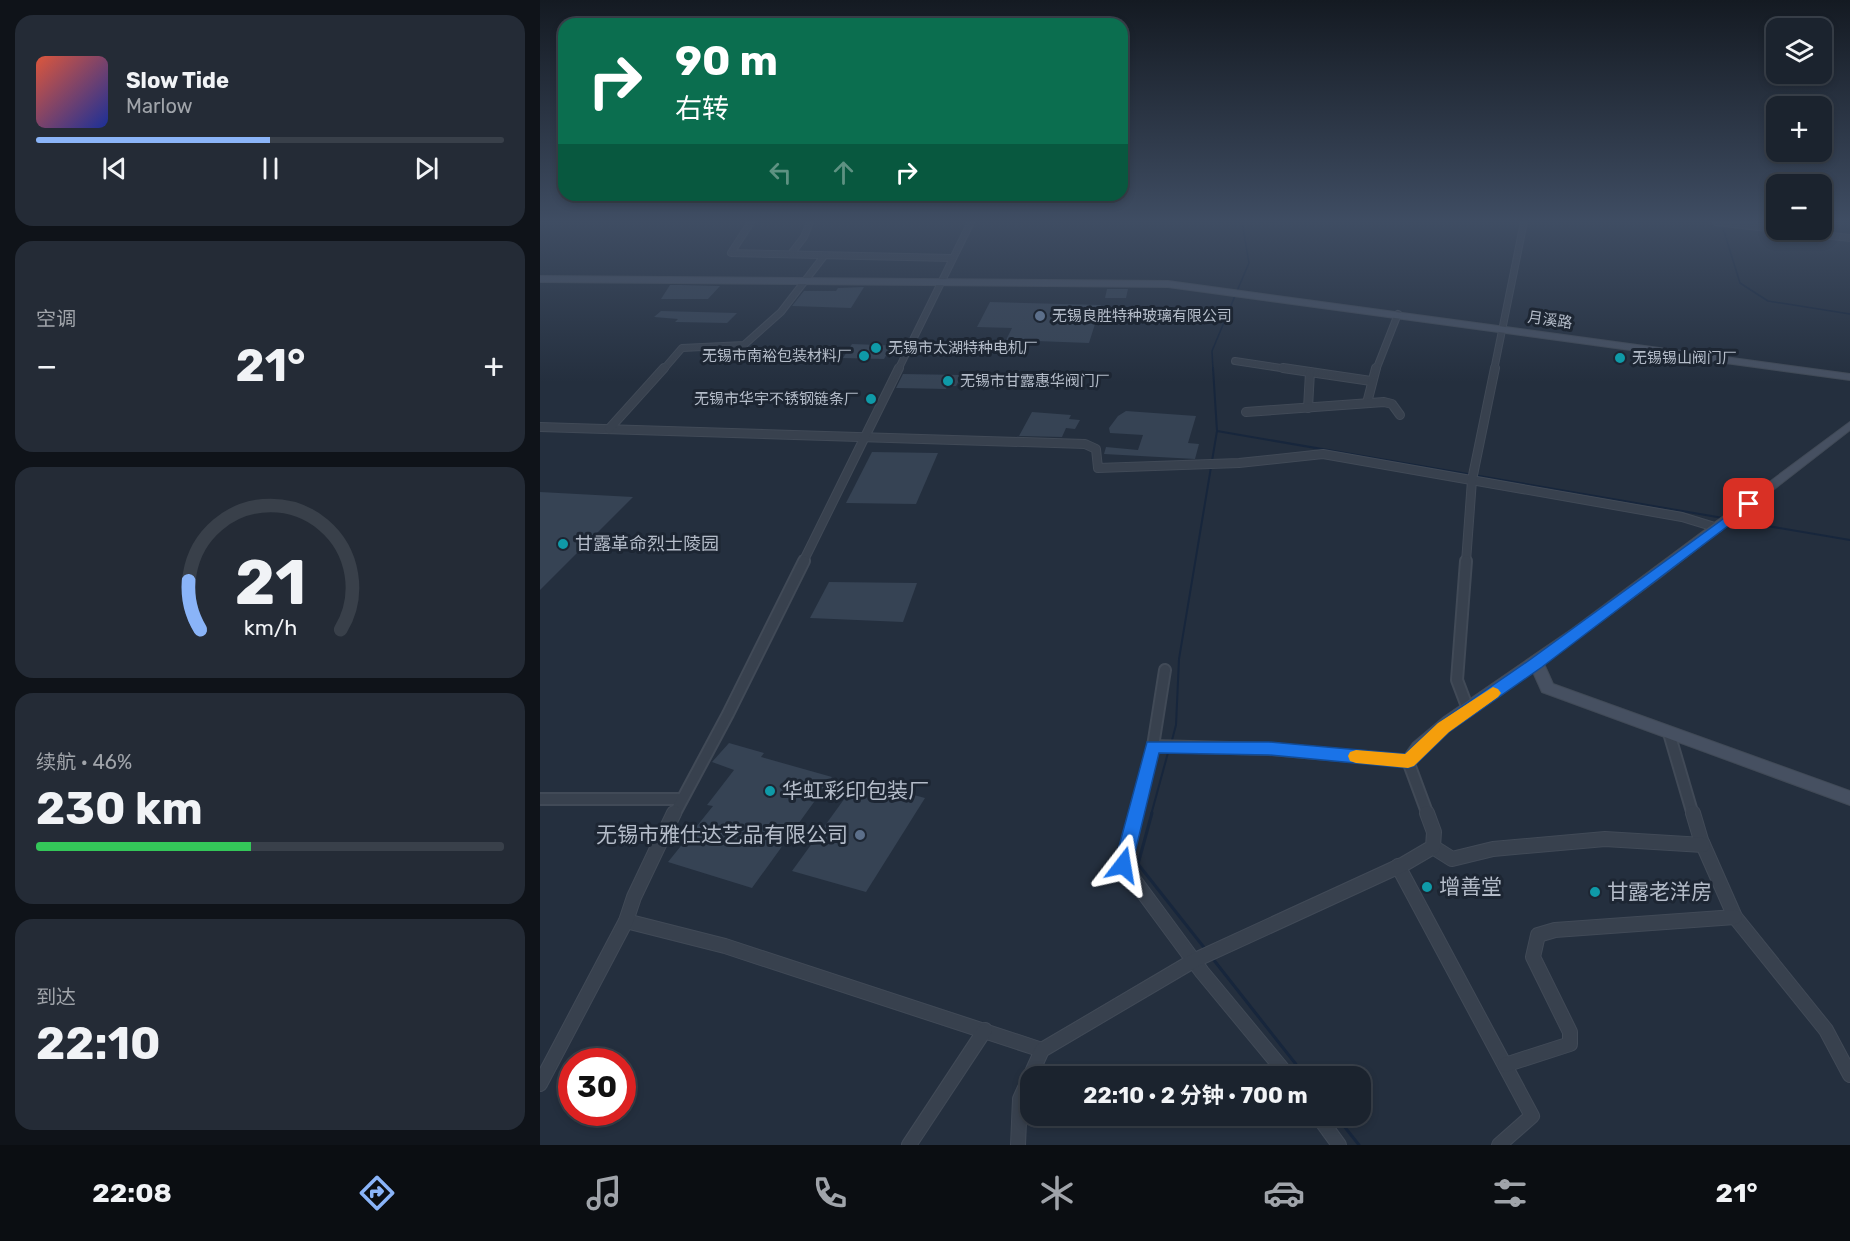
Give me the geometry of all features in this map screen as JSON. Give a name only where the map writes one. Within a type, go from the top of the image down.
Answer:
[{"type":"street","points":[[609,429],[682,348],[744,345],[781,312],[810,275]]},
{"type":"street","points":[[540,1083],[626,921],[634,897],[681,799],[728,714],[944,275]]},
{"type":"street","points":[[1468,709],[1456,680],[1473,476],[1514,275]]},
{"type":"street","name":"月溪路","points":[[540,279],[1143,283],[1398,314],[1850,377]]},
{"type":"street","points":[[1367,403],[1371,381],[1398,314]]},
{"type":"street","points":[[1234,361],[1371,381]]},
{"type":"street","points":[[1308,408],[1310,372]]},
{"type":"street","points":[[1246,412],[1389,402],[1400,415]]},
{"type":"street","points":[[1158,746],[1269,749],[1408,761],[1443,727],[1536,663],[1850,425]]},
{"type":"street","points":[[540,427],[1084,444],[1096,449],[1098,468],[1214,466],[1287,460],[1323,454],[1473,476],[1682,517],[1725,522]]},
{"type":"street","points":[[1536,663],[1547,688],[1850,798]]},
{"type":"street","points":[[1165,670],[1158,746],[1123,865],[1280,1066]]},
{"type":"street","points":[[1669,733],[1703,845],[1735,917],[1826,1030],[1850,1075]]},
{"type":"street","points":[[1408,761],[1434,832],[1433,847]]},
{"type":"street","points":[[540,799],[681,799]]},
{"type":"street","points":[[1433,847],[1452,859],[1493,849],[1605,839],[1703,845]]},
{"type":"street","points":[[1018,1145],[1020,1099],[1042,1050],[1197,959],[1398,866],[1433,847]]},
{"type":"street","points":[[1398,866],[1532,1116],[1499,1145]]},
{"type":"street","points":[[1505,1065],[1570,1044],[1570,1032],[1533,957],[1538,935],[1555,930],[1735,917]]},
{"type":"street","points":[[626,921],[725,946],[861,992],[985,1029],[1042,1050]]},
{"type":"street","points":[[909,1145],[985,1029]]},
{"type":"street","points":[[1325,1126],[1339,1145]]},
{"type":"building","points":[[670,285],[720,286],[708,299],[661,299]]},
{"type":"building","points":[[864,287],[851,308],[792,306],[804,291],[836,291],[838,288]]},
{"type":"building","points":[[1107,289],[1128,289],[1126,298],[1105,298]]},
{"type":"building","name":"无锡良胜特种玻璃有限公司","points":[[990,302],[1101,305],[1089,343],[1006,340],[1012,328],[977,327]]},
{"type":"building","points":[[661,311],[737,313],[727,323],[675,322],[678,319],[654,317]]},
{"type":"building","points":[[852,344],[904,346],[900,352],[888,352],[884,359],[843,358]]},
{"type":"building","name":"无锡市甘露惠华阀门厂","points":[[903,374],[962,375],[956,386],[947,386],[946,389],[896,388]]},
{"type":"building","points":[[1126,411],[1196,416],[1188,443],[1199,444],[1195,459],[1104,454],[1106,447],[1138,450],[1143,435],[1110,433],[1109,428],[1118,416]]},
{"type":"building","points":[[1032,412],[1071,415],[1069,419],[1080,420],[1075,429],[1066,428],[1062,437],[1019,436]]},
{"type":"building","points":[[872,452],[938,453],[916,504],[846,503]]},
{"type":"building","name":"甘露革命烈士陵园","points":[[540,492],[633,497],[540,590]]},
{"type":"building","points":[[829,582],[917,583],[903,622],[810,618]]},
{"type":"building","points":[[729,743],[764,753],[761,757],[832,777],[752,888],[668,862],[713,806],[707,805],[734,770],[712,762]]},
{"type":"building","name":"无锡市雅仕达艺品有限公司","points":[[858,780],[925,798],[866,892],[792,871]]},
{"type":"waterway","points":[[1237,291],[1244,275]]},
{"type":"waterway","points":[[1738,275],[1740,283],[1768,301],[1850,314]]},
{"type":"waterway","points":[[1213,370],[1212,351],[1235,296]]},
{"type":"waterway","points":[[1213,368],[1217,431]]},
{"type":"waterway","points":[[1171,744],[1176,725],[1179,659],[1217,431]]},
{"type":"waterway","points":[[1217,431],[1723,518]]},
{"type":"waterway","points":[[1732,520],[1850,540]]},
{"type":"waterway","points":[[1151,815],[1169,749]]},
{"type":"waterway","points":[[1152,813],[1138,864],[1206,950]]},
{"type":"waterway","points":[[1213,959],[1297,1066]]},
{"type":"waterway","points":[[1344,1126],[1359,1145]]},
{"type":"slow traffic","points":[[1356,756],[1408,761],[1443,727],[1493,693]]},
{"type":"place","name":"无锡良胜特种玻璃有限公司","points":[[1040,316]]},
{"type":"place","name":"无锡市太湖特种电机厂","points":[[876,348]]},
{"type":"place","name":"无锡市南裕包装材料厂","points":[[864,356]]},
{"type":"place","name":"无锡锡山阀门厂","points":[[1620,358]]},
{"type":"place","name":"无锡市甘露惠华阀门厂","points":[[948,381]]},
{"type":"place","name":"无锡市华宇不锈钢链条厂","points":[[871,399]]},
{"type":"place","name":"甘露革命烈士陵园","points":[[563,544]]},
{"type":"place","name":"华虹彩印包装厂","points":[[770,791]]},
{"type":"place","name":"无锡市雅仕达艺品有限公司","points":[[860,835]]},
{"type":"place","name":"增善堂","points":[[1427,887]]},
{"type":"place","name":"甘露老洋房","points":[[1595,892]]},
{"type":"route","points":[[1123,865],[1152,746],[1269,749],[1408,761],[1443,727],[1536,663],[1749,504]]}]
